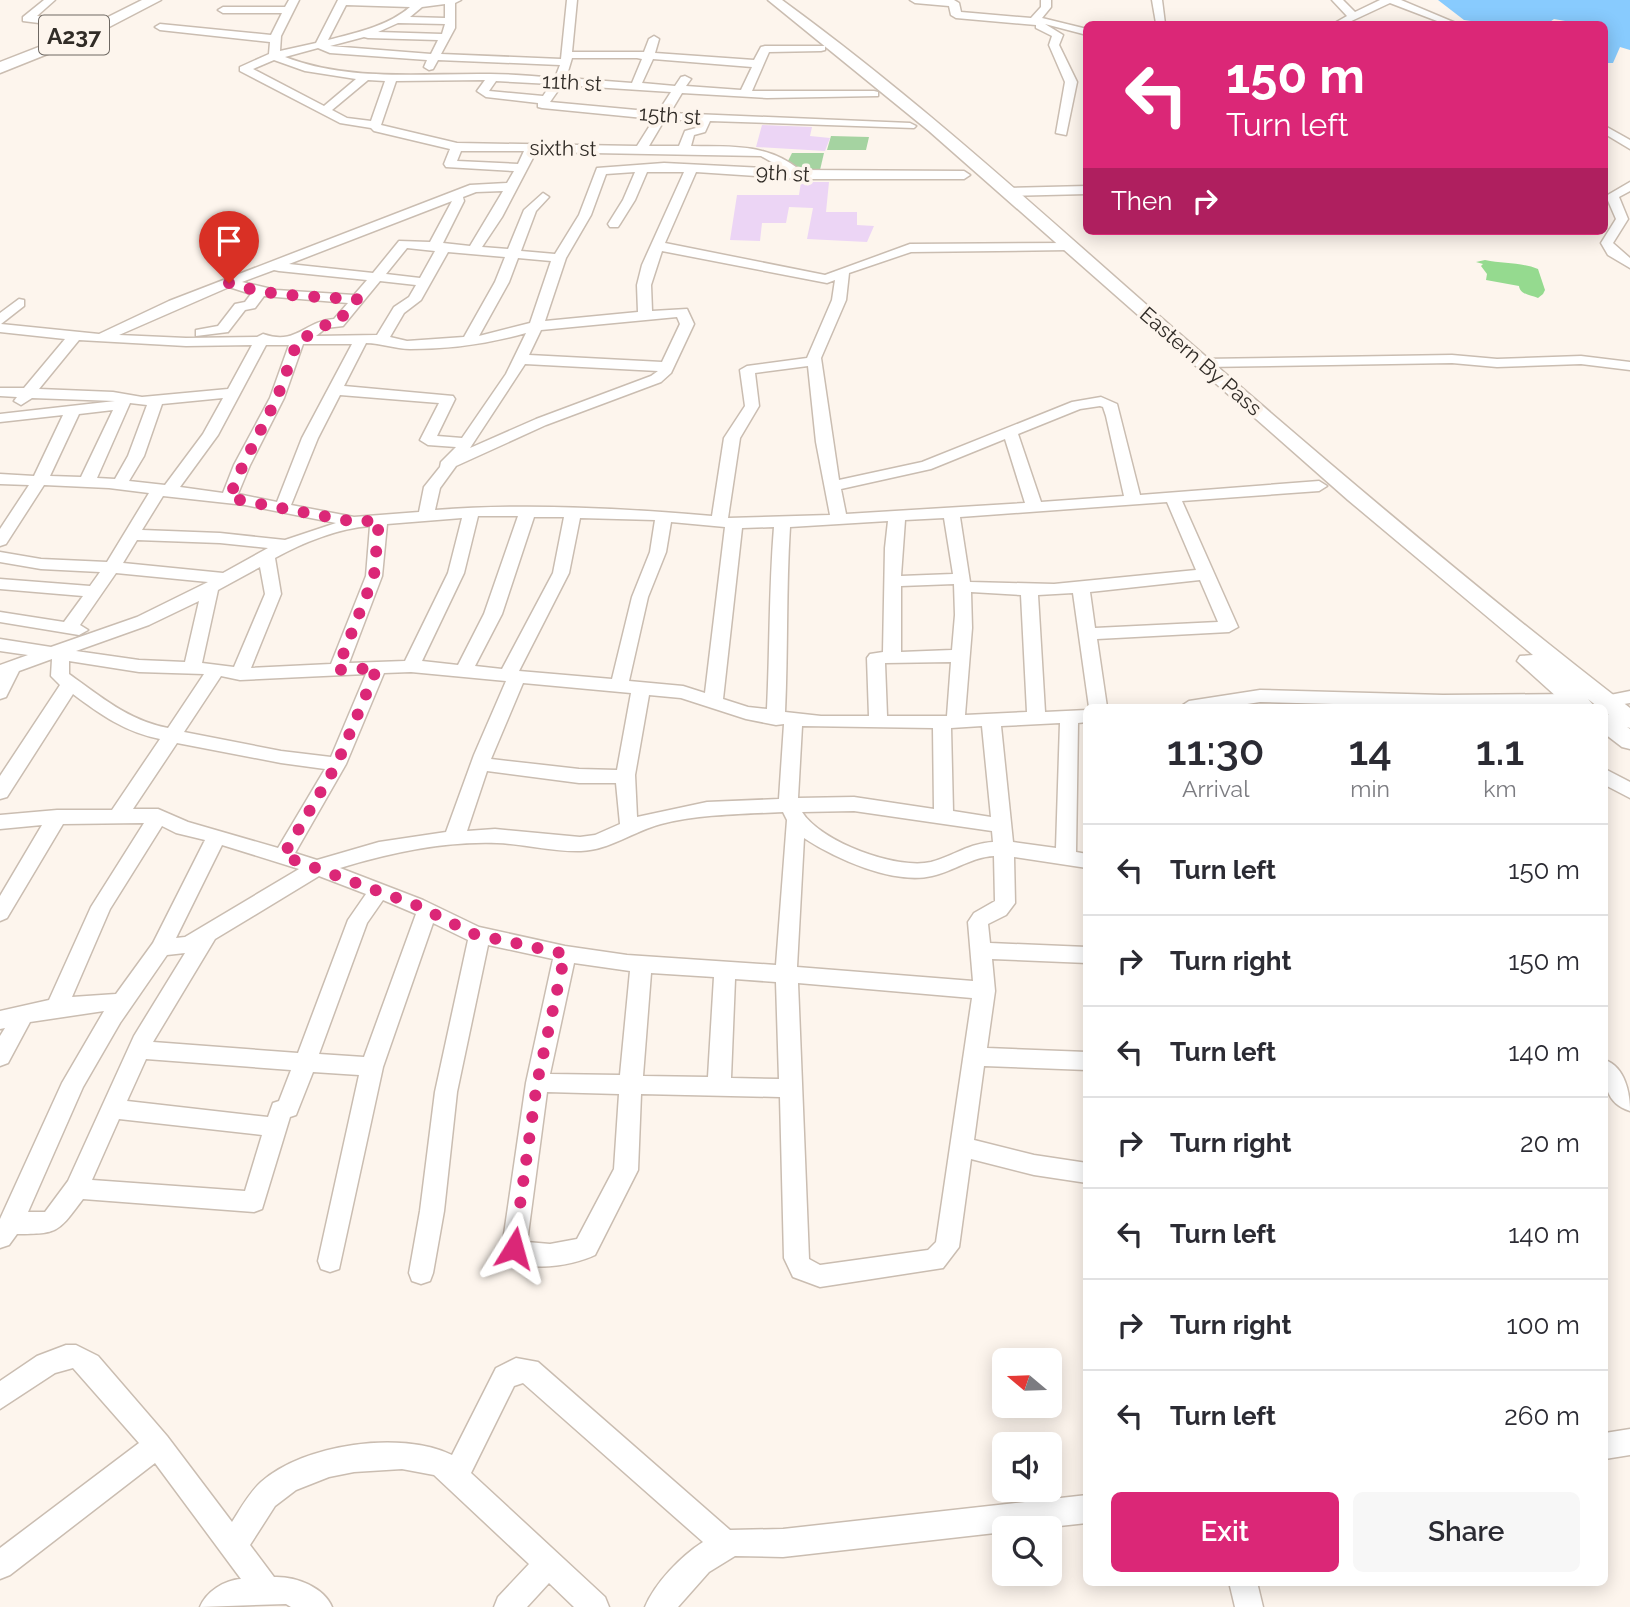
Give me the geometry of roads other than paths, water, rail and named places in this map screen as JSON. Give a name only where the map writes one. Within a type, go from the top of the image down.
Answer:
[{"type":"highway","name":"A237","points":[[0,66],[145,0]]},
{"type":"highway","name":"A237","points":[[0,66],[64,44],[154,0]]},
{"type":"main road","name":"Eastern By Pass","points":[[758,0],[821,48],[911,126],[1567,703]]},
{"type":"main road","name":"Eastern By Pass","points":[[774,0],[856,64],[1007,192],[1596,704]]},
{"type":"main road","name":"Eastern By Pass","points":[[1608,713],[1630,720]]},
{"type":"main road","name":"Eastern By Pass","points":[[1608,715],[1630,741]]},
{"type":"street","points":[[50,0],[26,18],[53,20],[67,25]]},
{"type":"street","points":[[203,33],[223,10],[236,0]]},
{"type":"street","points":[[562,0],[580,0]]},
{"type":"street","points":[[493,77],[483,91],[486,94],[545,100],[558,81],[566,58],[572,0]]},
{"type":"street","points":[[915,0],[955,2],[956,15],[1018,22],[1046,28],[1058,35],[1054,45],[1072,86],[1062,133]]},
{"type":"street","points":[[1035,20],[1046,7],[1046,0]]},
{"type":"street","points":[[1157,0],[1161,21]]},
{"type":"street","points":[[1337,0],[1355,17]]},
{"type":"street","points":[[1345,21],[1390,0],[1445,21]]},
{"type":"street","points":[[320,45],[342,2],[419,4],[453,1],[452,21],[424,77]]},
{"type":"street","points":[[223,10],[291,5],[275,39],[274,55],[364,34],[400,18],[419,4]]},
{"type":"street","points":[[335,15],[348,16]]},
{"type":"street","points":[[376,16],[452,21]]},
{"type":"street","points":[[1018,22],[1035,20],[1083,31]]},
{"type":"street","points":[[160,27],[275,39]]},
{"type":"street","points":[[364,34],[444,37]]},
{"type":"street","points":[[636,85],[654,39]]},
{"type":"street","points":[[320,45],[330,50],[434,57],[647,56],[758,64]]},
{"type":"street","points":[[745,94],[763,51],[768,48],[821,48]]},
{"type":"street","name":"11th st","points":[[274,55],[305,68],[392,78],[493,77],[745,94],[874,94]]},
{"type":"street","name":"sixth st","points":[[274,55],[244,69],[344,121],[375,125],[378,129],[457,147],[684,150],[742,143],[772,155],[799,174]]},
{"type":"street","points":[[640,149],[664,116],[696,61]]},
{"type":"street","points":[[325,111],[366,76]]},
{"type":"street","points":[[375,125],[392,78]]},
{"type":"street","name":"15th st","points":[[545,100],[542,106],[664,116],[911,126]]},
{"type":"street","points":[[684,150],[688,133],[701,130],[705,118]]},
{"type":"street","points":[[738,170],[743,119]]},
{"type":"street","points":[[1608,131],[1630,145]]},
{"type":"street","points":[[457,147],[450,164],[521,169]]},
{"type":"street","points":[[474,250],[532,148]]},
{"type":"street","points":[[614,224],[629,200],[643,167]]},
{"type":"street","name":"9th st","points":[[559,258],[585,215],[601,171],[643,167],[799,174],[964,175]]},
{"type":"street","points":[[645,317],[644,285],[649,265],[692,168]]},
{"type":"street","points":[[1630,186],[1612,196],[1622,219],[1607,243],[1613,252],[1630,264]]},
{"type":"street","points":[[101,338],[229,283],[474,188],[510,190],[543,197],[530,210],[502,282],[469,341]]},
{"type":"street","points":[[1007,192],[1083,190]]},
{"type":"street","points":[[382,339],[399,310],[414,300],[424,282],[458,201],[456,195]]},
{"type":"street","points":[[229,498],[277,398],[300,340],[320,326],[336,324],[404,244],[513,256],[559,258],[536,326],[503,392],[432,487],[426,515]]},
{"type":"street","points":[[659,246],[734,259],[816,279],[827,279],[910,248],[1068,246]]},
{"type":"street","points":[[277,266],[424,282]]},
{"type":"street","points":[[839,520],[815,360],[839,300],[844,271]]},
{"type":"street","points":[[229,283],[253,289],[357,299]]},
{"type":"street","points":[[196,341],[200,333],[223,329],[240,307],[250,305],[258,294],[253,289]]},
{"type":"street","points":[[0,320],[19,303]]},
{"type":"street","points":[[0,328],[101,338],[196,341],[263,338],[360,341],[382,339],[407,345],[489,339],[536,326],[682,312],[687,321],[667,367],[656,379],[541,422],[446,465]]},
{"type":"street","points":[[3,422],[76,335]]},
{"type":"street","points":[[68,629],[163,491],[210,435],[263,338]]},
{"type":"street","points":[[282,508],[310,438],[360,341]]},
{"type":"street","points":[[520,359],[667,367]]},
{"type":"street","points":[[1203,363],[1452,359],[1497,363],[1581,359],[1630,366]]},
{"type":"street","points":[[713,704],[726,522],[723,482],[732,438],[752,406],[747,370],[815,360]]},
{"type":"street","points":[[333,390],[448,399],[428,440],[465,443]]},
{"type":"street","points":[[0,392],[149,400]]},
{"type":"street","points":[[3,422],[149,400],[232,393]]},
{"type":"street","points":[[119,485],[135,456],[149,400]]},
{"type":"street","points":[[832,486],[926,466],[1077,405],[1095,401],[1110,404],[1121,438],[1133,500]]},
{"type":"street","points":[[87,482],[123,404]]},
{"type":"street","points":[[0,541],[40,480],[72,412]]},
{"type":"street","points":[[1010,432],[1035,508]]},
{"type":"street","points":[[0,479],[87,482],[229,498],[355,522]]},
{"type":"street","points":[[0,693],[6,669],[143,621],[227,579],[286,545],[355,522],[471,512],[573,512],[726,522],[839,520],[1319,486]]},
{"type":"street","points":[[1088,634],[1229,627],[1173,498]]},
{"type":"street","points":[[411,666],[456,573],[471,512]]},
{"type":"street","points":[[464,671],[493,614],[528,512]]},
{"type":"street","points":[[454,839],[513,676],[561,573],[573,512]]},
{"type":"street","points":[[943,816],[949,722],[964,616],[962,582],[951,513]]},
{"type":"street","points":[[619,686],[638,607],[658,552],[664,517]]},
{"type":"street","points":[[892,656],[897,517]]},
{"type":"street","points":[[337,670],[374,576],[379,520]]},
{"type":"street","points":[[782,522],[777,602],[792,813],[786,918],[796,1258],[799,1269],[807,1274],[820,1276],[934,1260],[943,1254],[947,1247],[977,1057],[984,991],[978,922],[1005,903],[1004,849],[991,721]]},
{"type":"street","points":[[132,534],[220,538],[286,545]]},
{"type":"street","points":[[240,674],[273,594],[266,555]]},
{"type":"street","points":[[0,557],[41,564],[112,567],[227,579]]},
{"type":"street","points":[[893,581],[962,582],[998,591],[1029,592],[1207,574]]},
{"type":"street","points":[[0,584],[94,592]]},
{"type":"street","points":[[192,668],[210,588]]},
{"type":"street","points":[[1081,588],[1098,704]]},
{"type":"street","points":[[1029,592],[1036,719]]},
{"type":"street","points":[[0,617],[68,629],[108,632]]},
{"type":"street","points":[[0,645],[139,666],[217,668],[240,674],[411,666],[683,692],[713,704],[785,719],[878,723],[1078,717],[1066,858]]},
{"type":"street","points":[[56,653],[60,676],[127,724],[170,736],[281,757],[337,764]]},
{"type":"street","points":[[878,723],[875,660],[880,656],[959,656]]},
{"type":"street","points":[[118,816],[217,668]]},
{"type":"street","points":[[283,856],[337,764],[377,668]]},
{"type":"street","points":[[0,792],[71,683]]},
{"type":"street","points":[[631,828],[624,807],[641,688]]},
{"type":"street","points":[[1608,710],[1630,696]]},
{"type":"street","points":[[1239,703],[1567,703]]},
{"type":"street","points":[[480,764],[579,776],[627,777]]},
{"type":"street","points":[[1608,778],[1630,791]]},
{"type":"street","points":[[161,948],[190,944],[317,867],[379,849],[495,836],[580,844],[598,842],[655,819],[707,809],[792,813],[854,804],[1001,825]]},
{"type":"street","points":[[792,813],[808,832],[831,845],[864,859],[909,870],[927,870],[987,849],[1083,860]]},
{"type":"street","points":[[58,1005],[101,907],[158,816]]},
{"type":"street","points":[[0,822],[57,817],[158,816],[183,828],[317,867],[480,935],[565,954],[641,965],[984,991]]},
{"type":"street","points":[[0,913],[9,879],[57,817]]},
{"type":"street","points":[[5,1230],[73,1083],[122,1003],[161,948],[217,836]]},
{"type":"street","points":[[77,1188],[151,1196],[254,1202],[274,1127],[281,1110],[288,1108],[307,1062],[358,920],[379,891]]},
{"type":"street","points":[[330,1261],[372,1066],[427,911]]},
{"type":"street","points":[[5,1230],[53,1220],[77,1188],[138,1050],[162,1004],[208,933]]},
{"type":"street","points":[[421,1273],[432,1211],[446,1092],[480,935]]},
{"type":"street","points":[[981,951],[1083,955]]},
{"type":"street","points":[[565,954],[537,1083],[514,1248],[523,1255],[578,1253],[586,1247],[626,1170],[641,965]]},
{"type":"street","points":[[719,1086],[725,971]]},
{"type":"street","points":[[0,1020],[58,1005],[85,1002],[122,1003]]},
{"type":"street","points":[[0,1057],[23,1014]]},
{"type":"street","points":[[138,1050],[372,1066]]},
{"type":"street","points":[[977,1057],[1083,1061]]},
{"type":"street","points":[[1608,1074],[1622,1097],[1630,1102]]},
{"type":"street","points":[[537,1083],[792,1088]]},
{"type":"street","points":[[113,1110],[274,1127]]},
{"type":"street","points":[[962,1147],[1034,1165],[1083,1172]]},
{"type":"street","points":[[0,1397],[42,1367],[65,1356],[75,1356],[89,1364],[158,1445],[268,1592]]},
{"type":"street","points":[[456,1476],[505,1377],[516,1370],[530,1371],[727,1545]]},
{"type":"street","points":[[1608,1446],[1630,1442]]},
{"type":"street","points":[[0,1565],[158,1445]]},
{"type":"street","points":[[233,1545],[270,1492],[301,1472],[348,1460],[412,1455],[427,1457],[442,1464],[456,1476],[595,1607]]},
{"type":"street","points":[[659,1607],[705,1558],[727,1545],[751,1541],[783,1543],[1083,1509]]},
{"type":"street","points":[[508,1607],[549,1563]]},
{"type":"street","points":[[1244,1586],[1249,1607]]},
{"type":"street","points":[[214,1607],[235,1593],[289,1590],[318,1607]]},
{"type":"water","points":[[1438,0],[1630,0],[1630,50],[1620,47],[1613,63],[1608,63],[1608,21],[1464,20]]}]
